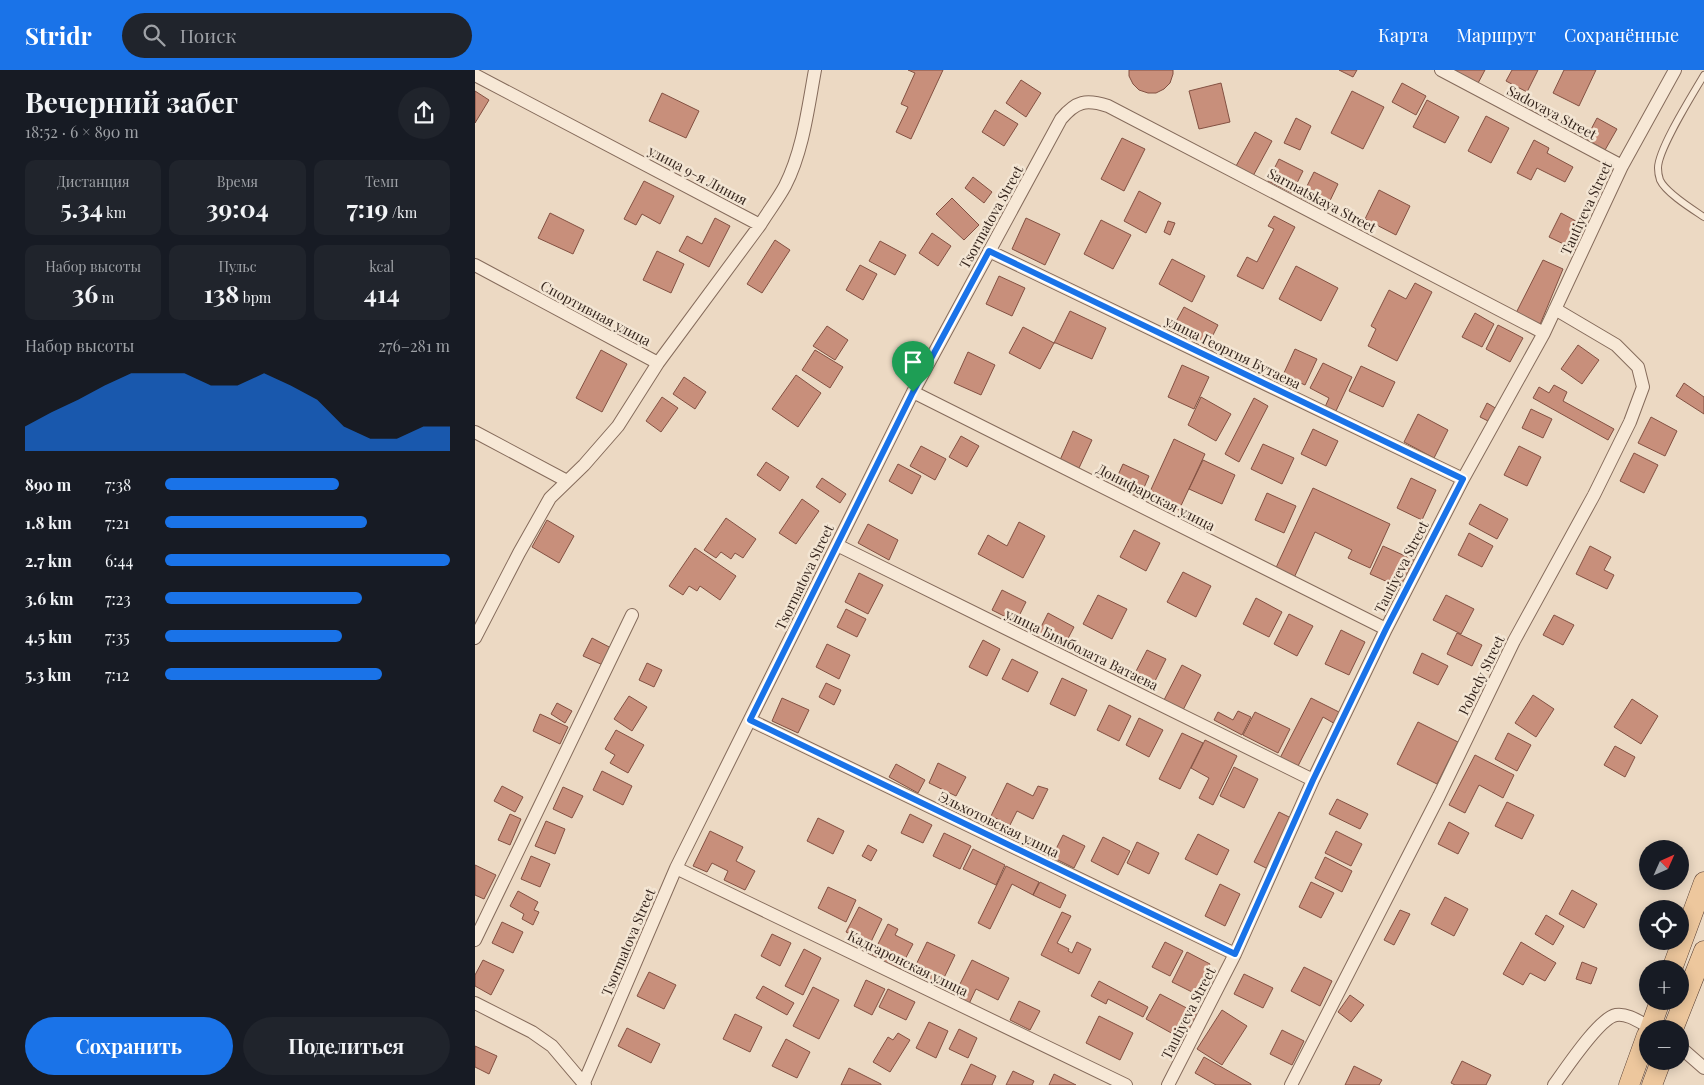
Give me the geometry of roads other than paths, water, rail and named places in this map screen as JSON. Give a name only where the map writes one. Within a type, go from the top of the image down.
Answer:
[{"type":"main road","points":[[1675,960],[1704,882]]},
{"type":"main road","points":[[1677,1020],[1704,951]]},
{"type":"main road","points":[[1629,1085],[1639,1059]]},
{"type":"main road","points":[[1652,1085],[1658,1070]]},
{"type":"street","points":[[760,225],[785,185],[796,155],[815,70]]},
{"type":"street","name":"Sadovaya Street","points":[[1441,70],[1622,166]]},
{"type":"street","name":"Tautiyeva Street","points":[[1168,1085],[1235,954],[1313,780],[1386,629],[1463,479],[1544,333],[1622,166],[1675,70]]},
{"type":"street","name":"улица 9-я Линия","points":[[475,75],[760,225]]},
{"type":"street","name":"Tsormatova Street","points":[[584,1085],[676,868],[913,392],[1061,119],[1070,108],[1084,102]]},
{"type":"street","name":"Sarmatskaya Street","points":[[1084,102],[1108,106],[1544,333]]},
{"type":"street","name":"Спортивная улица","points":[[475,265],[658,363],[760,225]]},
{"type":"street","name":"улица Георгия Бутаева","points":[[989,251],[1463,479]]},
{"type":"street","name":"Pobedy Street","points":[[1291,1085],[1439,796],[1514,642],[1594,495],[1630,422],[1643,387],[1638,367],[1616,345],[1555,309]]},
{"type":"street","points":[[475,638],[550,498],[584,465],[618,426],[658,363]]},
{"type":"street","name":"Донифарская улица","points":[[913,392],[1386,629]]},
{"type":"street","points":[[475,432],[567,481]]},
{"type":"street","name":"улица Бимболата Ватаева","points":[[837,544],[1313,780]]},
{"type":"street","points":[[475,940],[632,614]]},
{"type":"street","name":"Эльхотовская улица","points":[[750,720],[1235,954]]},
{"type":"street","name":"Кадгаронская улица","points":[[676,868],[1126,1085]]},
{"type":"street","points":[[475,1003],[532,1032],[552,1046],[584,1085]]},
{"type":"street","points":[[1554,1085],[1601,1024],[1615,1015],[1628,1016],[1639,1023]]},
{"type":"street","points":[[1689,1055],[1704,1068]]},
{"type":"lane","points":[[1704,75],[1665,144],[1658,167],[1661,181],[1668,190],[1704,217]]}]
